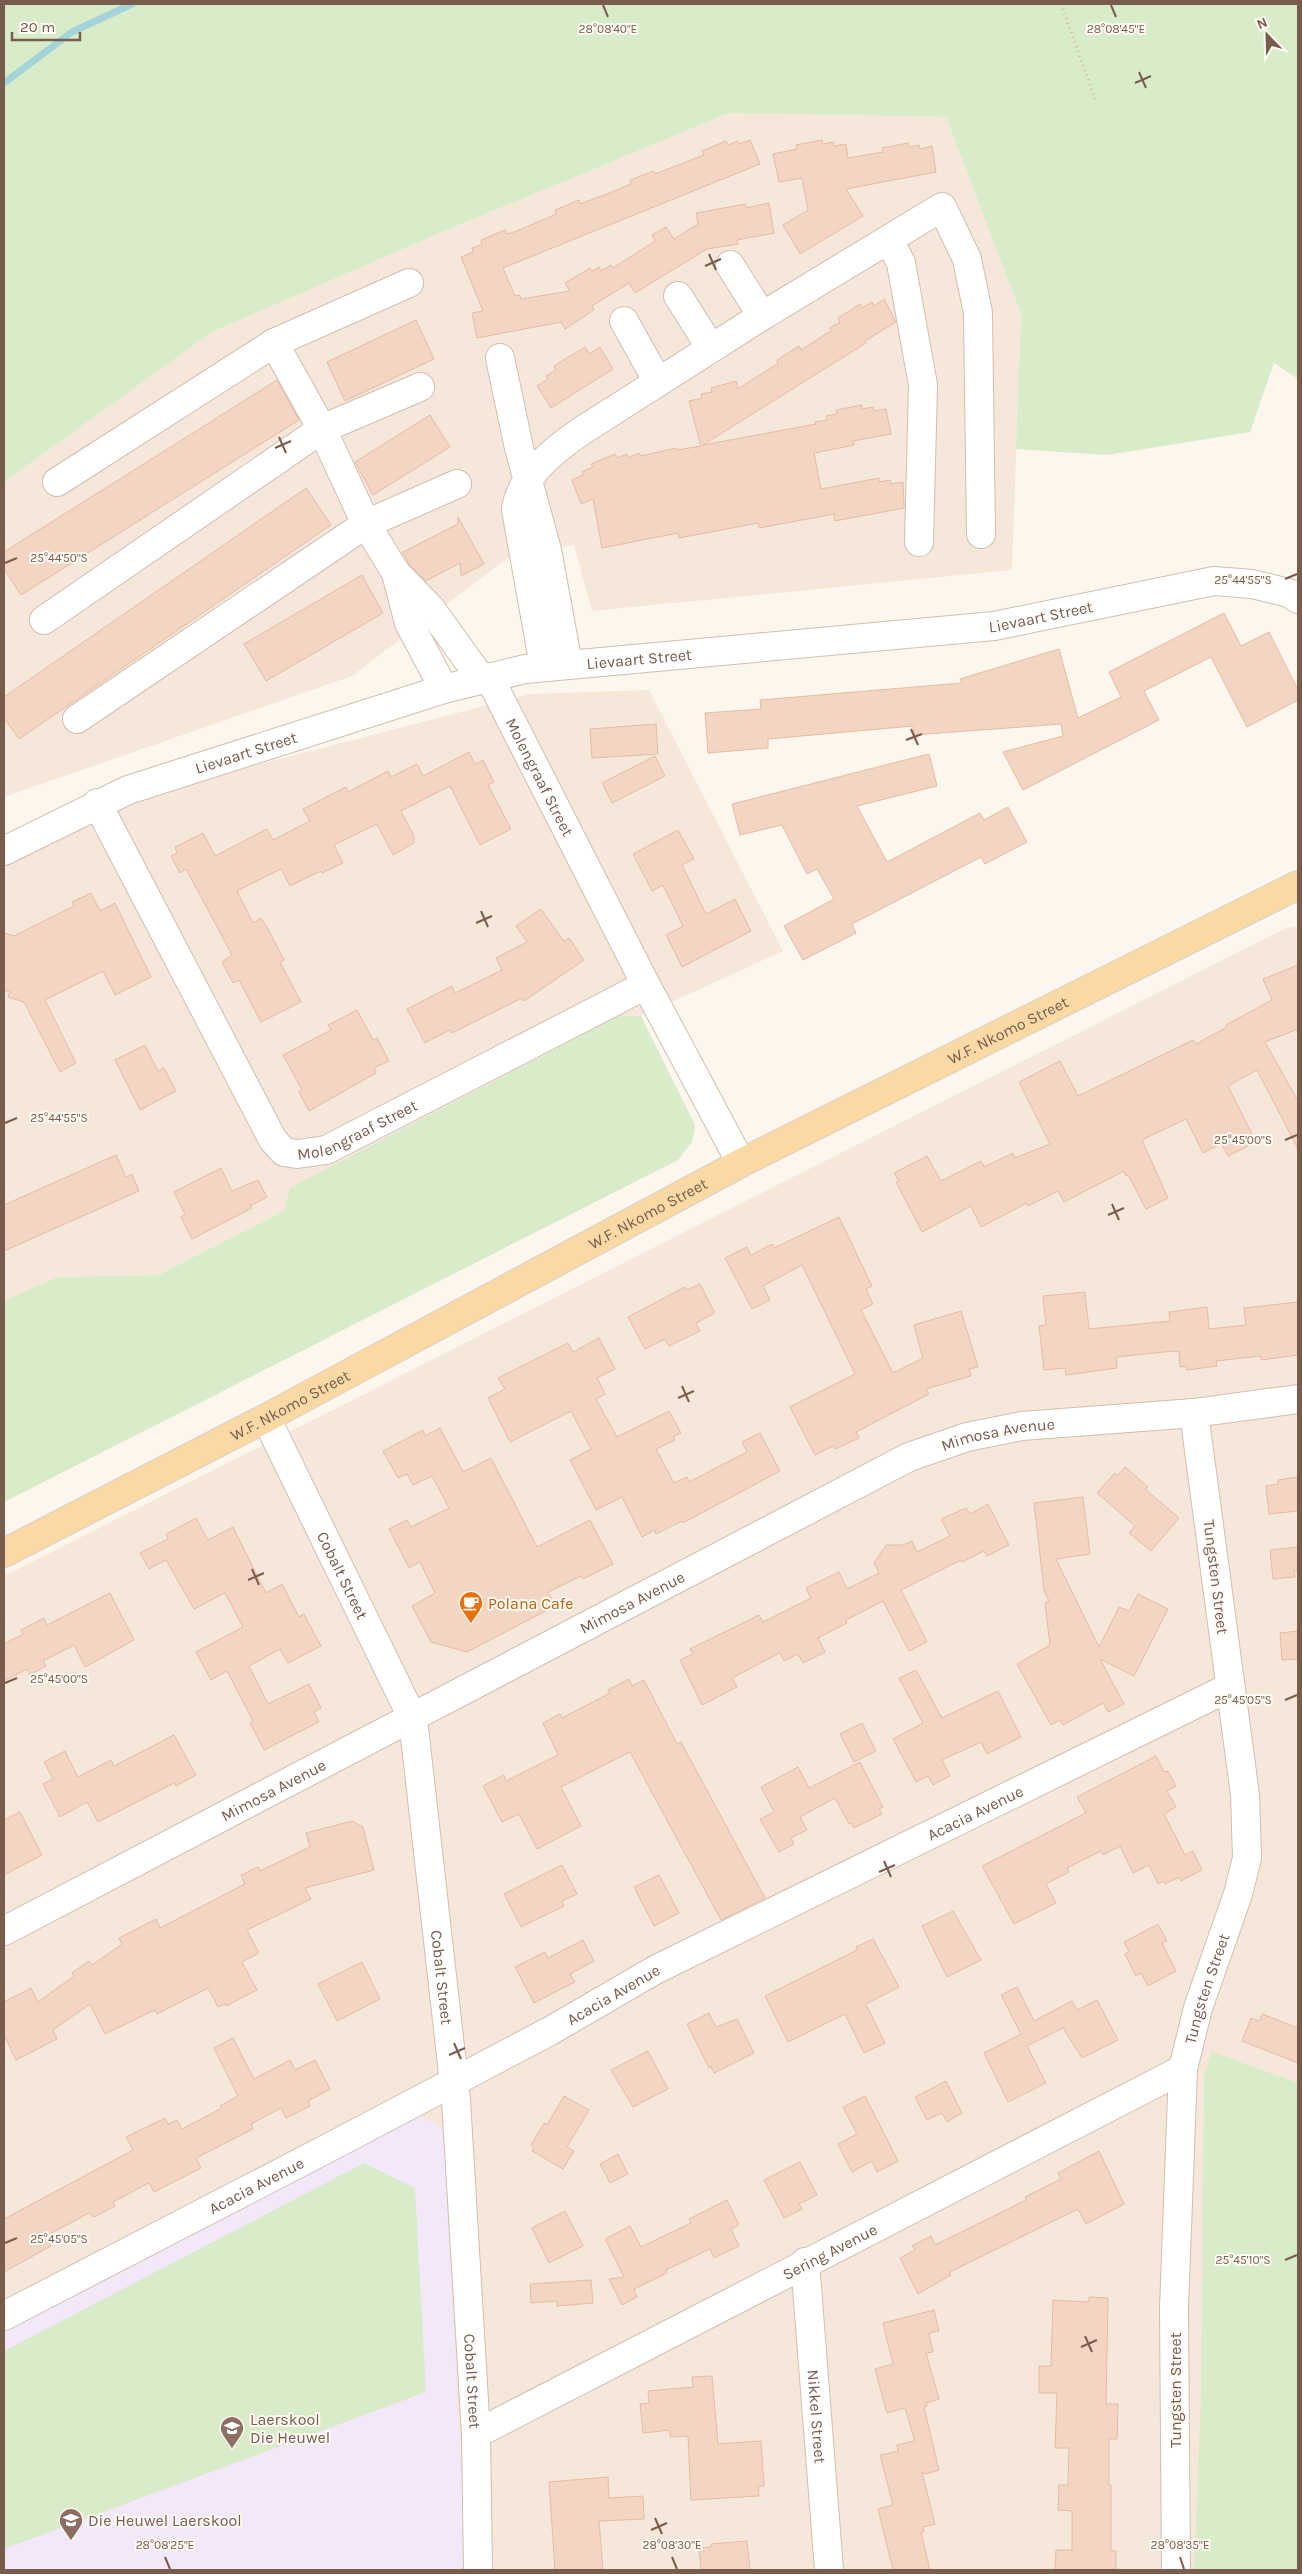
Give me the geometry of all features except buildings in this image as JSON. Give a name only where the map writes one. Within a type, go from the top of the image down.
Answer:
[{"type":"main road","name":"W.F. Nkomo Street","points":[[4,1553],[266,1418],[741,1163],[1298,885]]},
{"type":"street","points":[[556,665],[516,510],[521,490],[530,479],[569,439],[762,316],[942,207],[967,259],[978,313],[982,534]]},
{"type":"street","points":[[889,240],[901,263],[923,385],[919,542]]},
{"type":"street","points":[[730,265],[762,316]]},
{"type":"street","points":[[57,482],[274,343],[409,283]]},
{"type":"street","points":[[678,296],[711,348]]},
{"type":"street","points":[[624,321],[658,382]]},
{"type":"street","points":[[274,343],[322,429],[366,524],[396,573],[409,623],[444,689]]},
{"type":"street","points":[[500,358],[519,448],[530,479]]},
{"type":"street","points":[[44,620],[322,429],[420,387]]},
{"type":"street","points":[[77,719],[366,524],[457,484]]},
{"type":"street","name":"Molengraaf Street","points":[[396,573],[431,609],[485,679],[741,1163]]},
{"type":"street","name":"Lievaart Street","points":[[4,851],[128,790],[444,689],[556,665],[994,626],[1214,581],[1252,584],[1289,593],[1298,599]]},
{"type":"street","name":"Molengraaf Street","points":[[97,804],[273,1140],[284,1152],[313,1153],[336,1145],[646,985]]},
{"type":"street","name":"Mimosa Avenue","points":[[4,1931],[413,1719],[909,1457],[967,1436],[1022,1426],[1194,1413],[1298,1400]]},
{"type":"street","name":"Tungsten Street","points":[[1176,2570],[1174,2308],[1183,2069],[1198,2008],[1238,1894],[1247,1858],[1245,1795],[1194,1413]]},
{"type":"street","name":"Cobalt Street","points":[[266,1418],[413,1719],[454,2082],[476,2434],[478,2570]]},
{"type":"street","name":"Acacia Avenue","points":[[4,2316],[550,2031],[655,1970],[1230,1687]]},
{"type":"street","name":"Sering Avenue","points":[[476,2434],[805,2262],[1183,2069]]},
{"type":"street","name":"Nikkel Street","points":[[805,2262],[829,2570]]},
{"type":"path","points":[[1061,4],[1095,100]]},
{"type":"shaded area","points":[[729,113],[946,117],[1021,314],[1012,570],[592,611],[574,545],[506,559],[352,676],[4,797],[4,491],[7,480],[212,332],[442,232]]},
{"type":"shaded area","points":[[649,690],[783,951],[641,1016],[621,1015],[284,1211],[158,1275],[57,1277],[4,1301],[4,867],[149,793],[530,694]]},
{"type":"shaded area","points":[[1298,926],[1298,2570],[4,2570],[4,1576],[1286,928]]},
{"type":"shaded area","name":"Laerskool Die Heuwel","points":[[417,2116],[435,2122],[444,2133],[466,2570],[4,2570],[4,2329]]},
{"type":"green space","points":[[4,4],[1298,4],[1298,379],[1274,363],[1250,432],[1107,455],[1016,449],[1021,314],[946,117],[729,113],[442,232],[212,332],[7,480],[4,491]]},
{"type":"green space","points":[[621,1015],[641,1016],[695,1125],[692,1142],[678,1160],[4,1502],[4,1301],[57,1277],[158,1275],[284,1211],[290,1188]]},
{"type":"green space","points":[[1212,2052],[1298,2083],[1298,2570],[1194,2570],[1201,2395],[1204,2077]]},
{"type":"green space","points":[[364,2163],[415,2188],[426,2392],[4,2549],[4,2351]]},
{"type":"waterway","points":[[4,83],[72,32],[132,4]]},
{"type":"place","name":"Polana Cafe","points":[[471,1624]]},
{"type":"place","name":"Laerskool Die Heuwel","points":[[232,2449]]},
{"type":"place","name":"Die Heuwel Laerskool","points":[[71,2541]]}]
